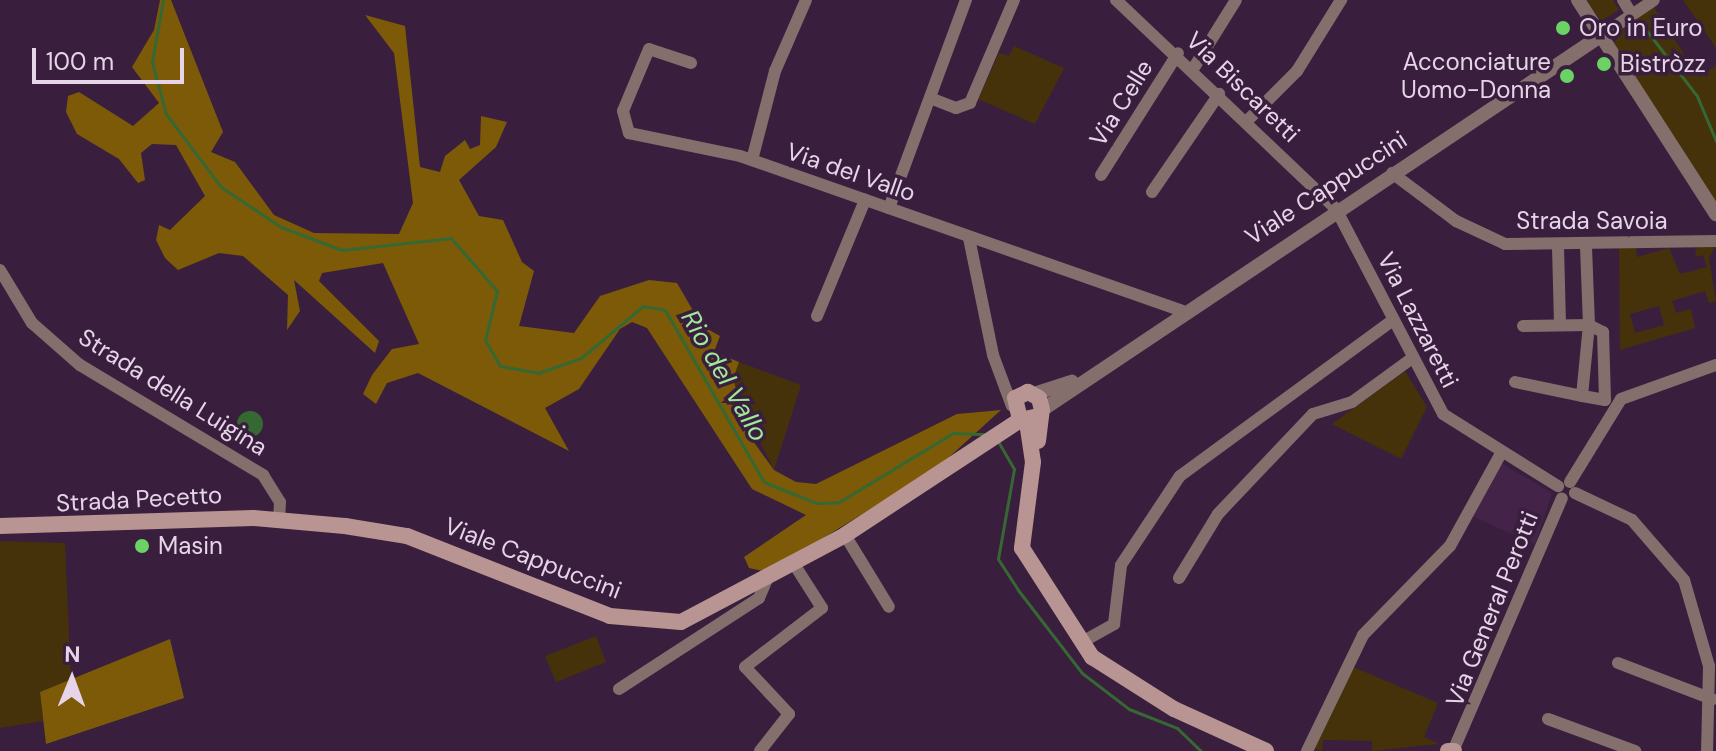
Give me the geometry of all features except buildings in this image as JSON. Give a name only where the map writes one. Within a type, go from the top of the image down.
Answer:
[{"type":"main road","points":[[1014,421],[1031,393]]},
{"type":"main road","points":[[1014,421],[1031,393]]},
{"type":"main road","name":"Viale Cappuccini","points":[[279,520],[407,536],[533,588],[649,624],[710,612],[845,535],[1014,421]]},
{"type":"main road","points":[[1014,421],[1033,462],[1022,548],[1095,660],[1153,697],[1266,751]]},
{"type":"main road","name":"Strada Pecetto","points":[[0,526],[279,520]]},
{"type":"street","points":[[752,160],[775,71],[806,0]]},
{"type":"street","points":[[889,208],[966,0]]},
{"type":"street","points":[[930,98],[956,108],[970,103],[1014,0]]},
{"type":"street","name":"Via Biscaretti","points":[[1116,0],[1178,53],[1336,209]]},
{"type":"street","points":[[1193,69],[1236,0]]},
{"type":"street","points":[[1247,121],[1297,71],[1341,0]]},
{"type":"street","points":[[1578,0],[1599,37],[1716,214]]},
{"type":"street","points":[[1623,0],[1632,15]]},
{"type":"street","points":[[1599,37],[1654,0]]},
{"type":"street","name":"Viale Cappuccini","points":[[1014,421],[1599,37]]},
{"type":"street","name":"Via del Vallo","points":[[691,63],[649,49],[623,124],[667,146],[752,160],[1183,311]]},
{"type":"street","name":"Via Celle","points":[[1101,175],[1178,53]]},
{"type":"street","points":[[1152,192],[1219,94]]},
{"type":"street","name":"Strada Savoia","points":[[1392,173],[1484,236],[1558,247],[1716,241]]},
{"type":"street","points":[[817,316],[865,200]]},
{"type":"street","name":"Via Lazzaretti","points":[[1336,209],[1411,359],[1443,414],[1500,455],[1632,520],[1677,569],[1698,617],[1712,699],[1707,751]]},
{"type":"street","points":[[969,238],[1014,421]]},
{"type":"street","points":[[1582,396],[1589,325],[1586,246]]},
{"type":"street","points":[[1558,247],[1560,325]]},
{"type":"street","name":"Strada della Luigina","points":[[0,270],[32,323],[80,365],[263,475],[280,502],[279,520]]},
{"type":"street","points":[[1082,642],[1114,624],[1121,565],[1180,476],[1392,321]]},
{"type":"street","points":[[1523,326],[1589,325],[1608,340],[1610,402]]},
{"type":"street","points":[[1179,578],[1218,514],[1313,414],[1352,402],[1411,359]]},
{"type":"street","points":[[998,365],[1031,393]]},
{"type":"street","points":[[1515,382],[1610,402],[1716,365]]},
{"type":"street","name":"Viale Cappuccini","points":[[1031,393],[1080,380]]},
{"type":"street","name":"Via General Perotti","points":[[1462,751],[1454,747],[1566,490],[1610,402]]},
{"type":"street","points":[[1307,751],[1363,635],[1450,546],[1500,455]]},
{"type":"street","points":[[845,535],[889,607]]},
{"type":"street","points":[[760,751],[789,714],[745,667],[822,608],[794,564]]},
{"type":"street","points":[[619,689],[759,598],[767,579]]},
{"type":"street","points":[[1618,663],[1712,699]]},
{"type":"street","points":[[1548,719],[1635,751]]},
{"type":"shaded area","points":[[160,0],[171,0],[223,132],[211,152],[235,162],[274,215],[314,233],[399,234],[413,203],[394,53],[365,15],[405,26],[420,167],[440,172],[445,156],[465,140],[470,149],[480,145],[481,116],[507,122],[496,147],[459,180],[479,216],[503,220],[522,262],[534,271],[519,326],[574,333],[600,296],[649,280],[677,283],[702,326],[720,336],[714,352],[739,362],[733,379],[753,441],[774,470],[796,482],[816,484],[957,414],[1001,410],[937,468],[768,572],[749,568],[744,557],[806,515],[752,489],[647,328],[632,322],[620,329],[579,389],[545,408],[569,451],[418,373],[387,383],[376,404],[363,394],[372,375],[392,349],[419,344],[383,263],[322,273],[319,281],[379,341],[375,353],[294,280],[300,311],[287,330],[288,295],[243,256],[219,253],[178,270],[165,258],[156,240],[159,225],[170,230],[205,196],[176,145],[152,144],[141,153],[145,180],[138,183],[119,159],[77,134],[66,112],[68,96],[79,92],[133,126],[159,103],[132,67],[154,30]]},
{"type":"shaded area","points":[[1586,0],[1613,0],[1619,10],[1601,21]]},
{"type":"shaded area","points":[[1683,0],[1716,0],[1716,48]]},
{"type":"shaded area","points":[[1653,6],[1699,77],[1716,66],[1716,202],[1614,44],[1623,25]]},
{"type":"shaded area","points":[[1014,46],[1064,68],[1035,124],[978,99],[999,53],[1009,56]]},
{"type":"shaded area","points":[[1716,245],[1709,258],[1716,301],[1709,303],[1705,291],[1672,301],[1676,313],[1691,309],[1695,328],[1620,350],[1619,247],[1636,247],[1637,257],[1669,248],[1680,274],[1707,267],[1703,255],[1695,257],[1697,246]],"holes":[[[1659,306],[1664,325],[1635,333],[1630,314]]]},
{"type":"shaded area","points":[[739,362],[801,385],[774,470],[740,401],[733,379]]},
{"type":"shaded area","points":[[1405,371],[1427,407],[1401,459],[1332,424]]},
{"type":"shaded area","points":[[250,411],[260,414],[263,424],[260,434],[250,437],[240,434],[237,424],[240,414]]},
{"type":"shaded area","points":[[1501,463],[1552,493],[1535,545],[1470,515]]},
{"type":"shaded area","points":[[0,541],[65,543],[71,680],[40,692],[43,721],[0,728]]},
{"type":"shaded area","points":[[596,636],[606,662],[556,682],[545,656]]},
{"type":"shaded area","points":[[170,639],[184,698],[46,744],[40,692]]},
{"type":"shaded area","points":[[1351,666],[1438,703],[1424,737],[1439,744],[1372,751],[1372,741],[1323,740],[1322,751],[1314,749]]},
{"type":"waterway","name":"Rio del Vallo","points":[[163,0],[152,62],[166,114],[221,187],[281,227],[342,250],[451,238],[497,291],[485,340],[500,366],[538,373],[581,358],[643,306],[665,310],[764,482],[816,503],[839,502],[953,433],[986,434]]},
{"type":"waterway","points":[[1640,22],[1697,96],[1716,141]]},
{"type":"waterway","name":"Rio del Vallo","points":[[999,443],[1014,469],[998,559],[1018,590],[1082,673],[1129,709],[1177,728],[1201,751]]},
{"type":"place","name":"Oro in Euro","points":[[1563,28]]},
{"type":"place","name":"Bistròzz","points":[[1604,64]]},
{"type":"place","name":"Acconciature Uomo-Donna","points":[[1567,76]]},
{"type":"place","name":"Masin","points":[[142,546]]}]
